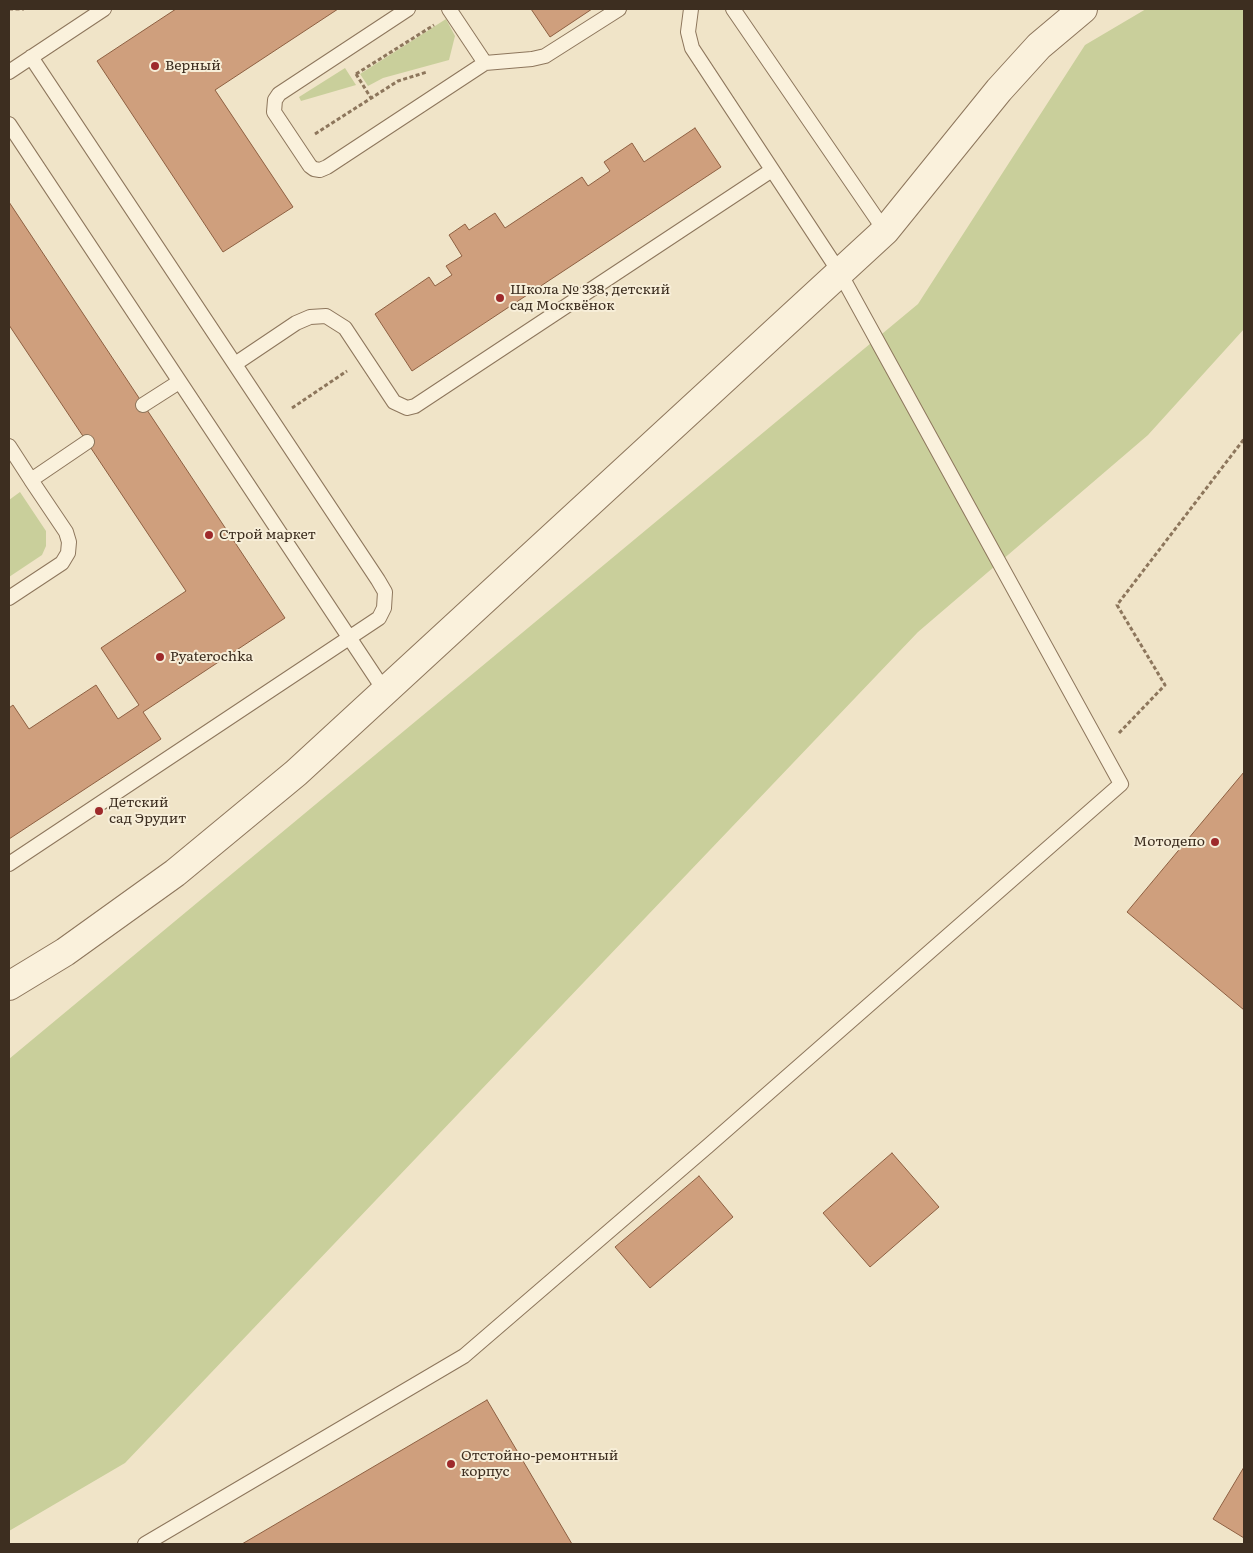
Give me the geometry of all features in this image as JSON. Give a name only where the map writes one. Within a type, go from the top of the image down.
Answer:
[{"type":"street","points":[[9,986],[65,952],[175,873],[296,773],[885,231],[999,90],[1040,46],[1083,9]]},
{"type":"lane","points":[[9,72],[104,9]]},
{"type":"lane","points":[[408,9],[342,52],[275,100],[274,112],[310,166],[320,170],[485,63],[532,59],[544,56],[619,9]]},
{"type":"lane","points":[[145,1544],[464,1356],[708,1146],[1121,784],[840,272],[692,48],[688,32],[691,9]]},
{"type":"lane","points":[[733,9],[885,231]]},
{"type":"lane","points":[[450,11],[485,63]]},
{"type":"lane","points":[[9,864],[379,618],[384,608],[385,592],[31,57]]},
{"type":"lane","points":[[9,124],[384,690]]},
{"type":"lane","points":[[235,364],[310,316],[326,316],[345,328],[394,402],[407,408],[415,406],[772,170]]},
{"type":"lane","points":[[143,405],[179,382]]},
{"type":"lane","points":[[31,480],[87,442]]},
{"type":"lane","points":[[9,446],[66,532],[69,542],[68,553],[62,563],[9,598]]},
{"type":"path","points":[[9,9],[24,9]]},
{"type":"path","points":[[356,74],[450,11]]},
{"type":"path","points":[[342,52],[371,98]]},
{"type":"path","points":[[296,146],[401,79],[434,70]]},
{"type":"path","points":[[302,402],[366,359]]},
{"type":"path","points":[[1102,750],[1165,685],[1117,605],[1244,439]]},
{"type":"green space","points":[[1146,9],[1244,9],[1244,329],[1148,435],[918,632],[125,1463],[9,1531],[9,1059],[918,304],[1085,45]]},
{"type":"green space","points":[[446,19],[455,36],[449,60],[383,78],[368,86],[360,74]]},
{"type":"green space","points":[[345,68],[356,85],[301,101],[299,97]]},
{"type":"green space","points":[[20,492],[46,531],[46,546],[42,555],[9,577],[9,500]]},
{"type":"building","points":[[176,9],[338,9],[215,90],[293,207],[223,252],[97,61]]},
{"type":"building","points":[[531,9],[592,9],[550,37]]},
{"type":"building","points":[[695,128],[721,167],[412,371],[375,314],[429,277],[435,286],[452,275],[446,266],[462,256],[449,235],[465,224],[469,230],[495,213],[505,228],[582,177],[588,186],[610,171],[604,162],[632,143],[644,162]]},
{"type":"building","points":[[9,202],[285,618],[143,712],[161,739],[9,839],[9,708],[13,705],[29,729],[96,685],[118,719],[139,705],[101,648],[186,591],[9,325]]},
{"type":"building","name":"Мотодепо","points":[[1244,772],[1244,1010],[1127,912]]},
{"type":"building","points":[[892,1153],[939,1207],[870,1267],[823,1213]]},
{"type":"building","points":[[699,1176],[733,1217],[650,1288],[615,1247]]},
{"type":"building","name":"Отстойно-ремонтный корпус","points":[[487,1400],[572,1544],[242,1544]]},
{"type":"building","points":[[1244,1467],[1244,1538],[1213,1519]]},
{"type":"place","name":"Верный","points":[[155,66]]},
{"type":"place","name":"Школа № 338, детский сад Москвёнок","points":[[500,298]]},
{"type":"place","name":"Строй маркет","points":[[209,535]]},
{"type":"place","name":"Pyaterochka","points":[[160,657]]},
{"type":"place","name":"Детский сад Эрудит","points":[[99,811]]},
{"type":"place","name":"Мотодепо","points":[[1215,842]]},
{"type":"place","name":"Отстойно-ремонтный корпус","points":[[451,1464]]}]
